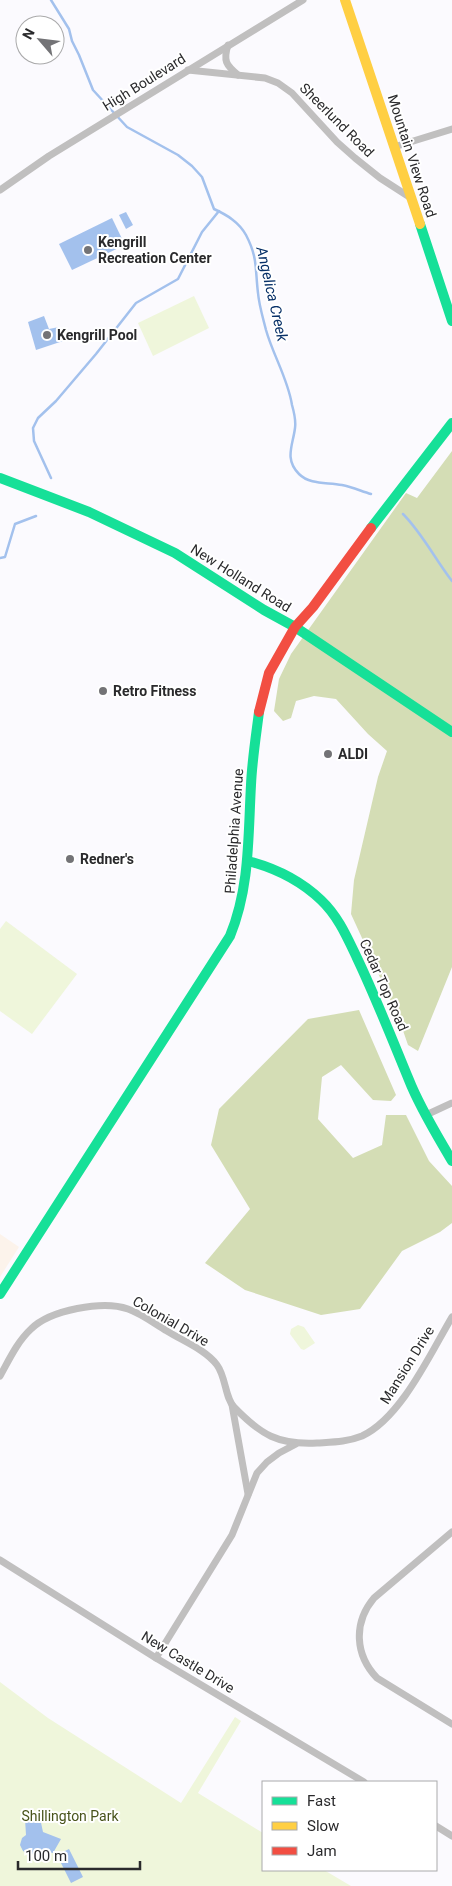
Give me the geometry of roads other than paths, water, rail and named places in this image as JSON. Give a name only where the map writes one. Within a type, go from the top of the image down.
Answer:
[{"type":"main road","name":"Mountain View Road","points":[[345,0],[452,321]]},
{"type":"main road","name":"Philadelphia Avenue","points":[[0,1294],[222,950],[237,919],[242,902],[248,861],[252,776],[260,706],[269,673],[295,626],[313,607],[387,506],[452,423]]},
{"type":"main road","name":"New Holland Road","points":[[0,478],[62,500],[153,541],[191,562],[273,616],[295,626],[452,732]]},
{"type":"main road","name":"Cedar Top Road","points":[[248,861],[267,866],[289,876],[320,899],[331,911],[344,932],[376,997],[410,1083],[452,1161]]},
{"type":"street","name":"High Boulevard","points":[[0,190],[23,173],[103,122],[303,0]]},
{"type":"street","points":[[228,45],[224,56],[226,62],[238,76]]},
{"type":"street","name":"Sheerlund Road","points":[[188,70],[265,78],[285,87],[337,142],[355,158],[380,178],[411,198]]},
{"type":"street","points":[[394,147],[452,129]]},
{"type":"street","points":[[426,1115],[452,1103]]},
{"type":"street","name":"Colonial Drive","points":[[0,1376],[19,1343],[36,1324],[44,1319],[67,1311],[112,1305],[133,1311],[207,1356],[220,1371],[232,1405],[256,1427],[268,1435],[296,1444]]},
{"type":"street","name":"Mansion Drive","points":[[296,1444],[352,1439],[369,1432],[384,1422],[402,1401],[452,1317]]},
{"type":"street","points":[[232,1405],[248,1495]]},
{"type":"street","points":[[156,1658],[222,1552],[238,1521],[257,1473],[279,1453],[296,1444]]},
{"type":"street","points":[[452,1532],[374,1598],[362,1618],[359,1635],[360,1653],[368,1668],[377,1678],[452,1724]]},
{"type":"street","name":"New Castle Drive","points":[[0,1560],[156,1658],[362,1781]]},
{"type":"street","points":[[437,1827],[452,1836]]},
{"type":"water","points":[[126,212],[133,225],[126,229],[119,215]]},
{"type":"water","points":[[112,218],[125,245],[72,270],[59,244]]},
{"type":"water","name":"Kengrill Pool","points":[[44,316],[49,329],[59,327],[63,341],[36,350],[28,322]]},
{"type":"water","points":[[32,1815],[40,1818],[43,1832],[61,1839],[53,1853],[43,1851],[30,1855],[23,1851],[20,1845],[22,1838],[26,1835],[25,1819]]},
{"type":"water","points":[[69,1849],[83,1877],[71,1883],[57,1855]]},
{"type":"waterway","name":"Angelica Creek","points":[[51,0],[69,29],[72,41],[93,90],[127,127],[178,155],[192,166],[202,177],[214,209],[232,219],[246,235],[254,257],[261,312],[272,349],[290,395],[294,414],[295,425],[291,446],[294,468],[303,478],[308,480],[342,485],[371,494]]},
{"type":"waterway","points":[[51,478],[34,441],[33,428],[38,418],[56,401],[136,303],[178,279],[202,232],[219,211]]},
{"type":"waterway","name":"Angelica Creek","points":[[403,514],[416,529],[452,581]]},
{"type":"waterway","points":[[0,558],[5,557],[15,524],[36,516]]},
{"type":"place","name":"Kengrill Recreation Center","points":[[88,250]]},
{"type":"place","name":"Kengrill Pool","points":[[47,335]]},
{"type":"place","name":"Retro Fitness","points":[[103,691]]},
{"type":"place","name":"ALDI","points":[[328,754]]},
{"type":"place","name":"Redner's","points":[[70,859]]},
{"type":"park label","name":"Shillington Park","points":[[70,1816]]}]
